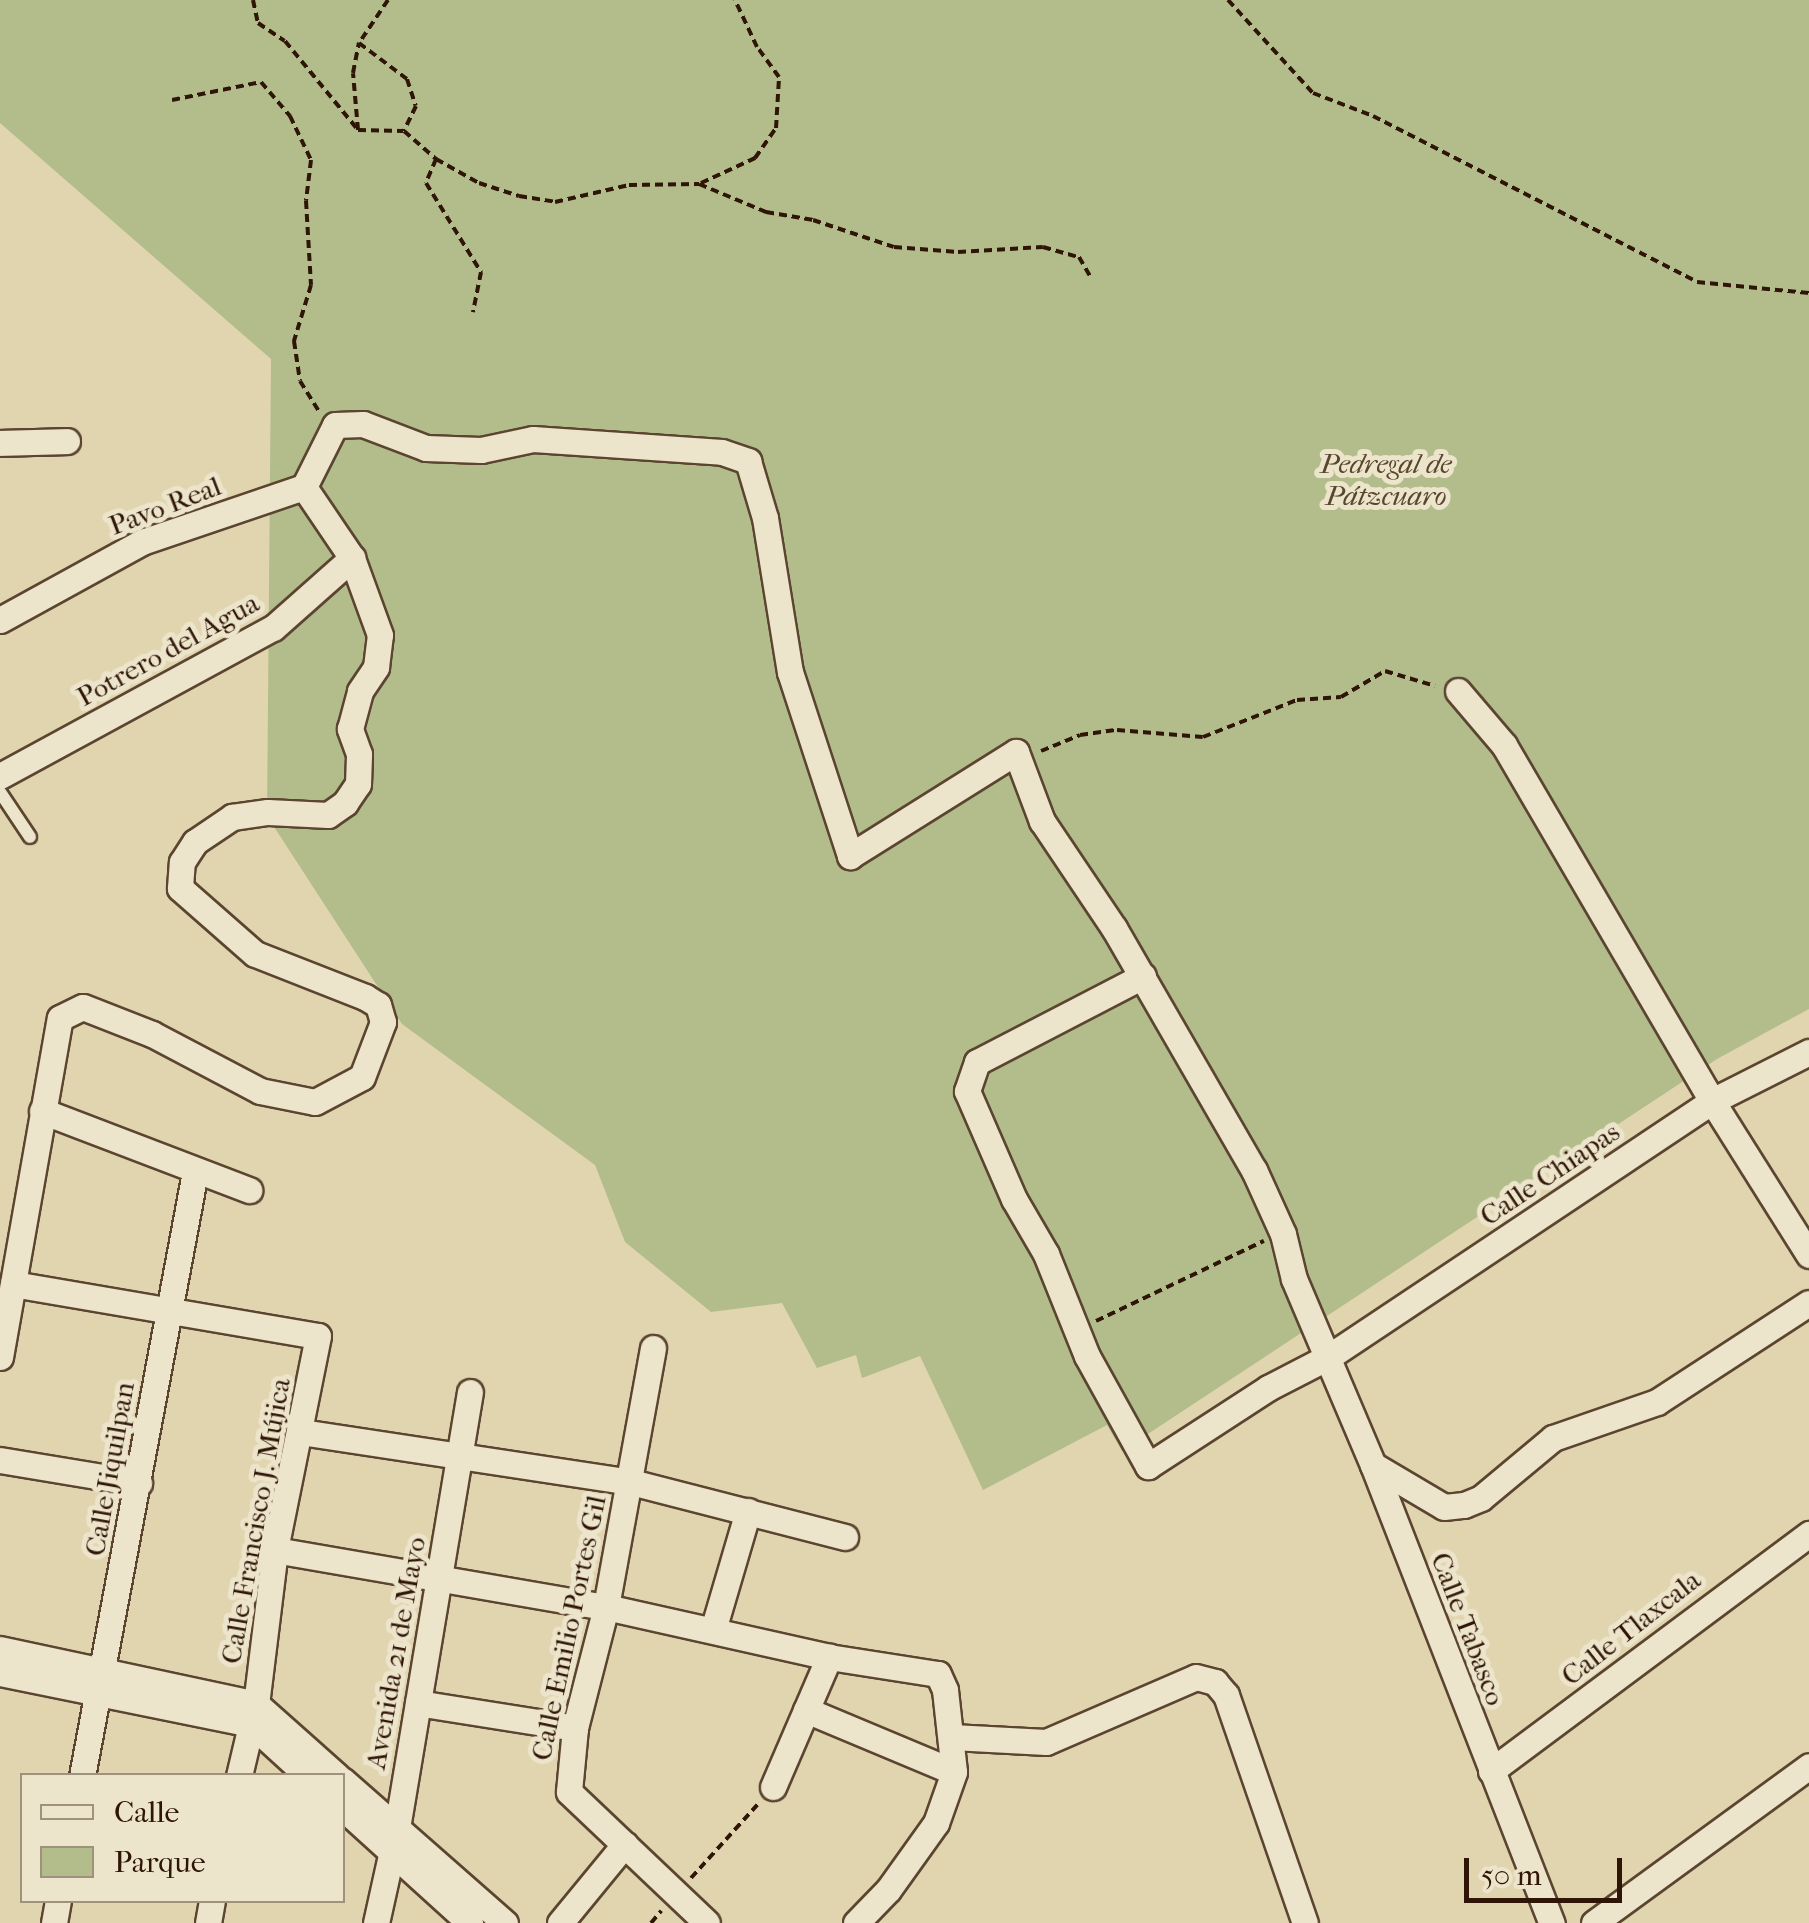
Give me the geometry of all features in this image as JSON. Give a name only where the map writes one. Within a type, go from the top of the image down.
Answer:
[{"type":"street","points":[[0,1358],[13,1284],[9,1256],[60,1018],[83,1007],[152,1034],[260,1091],[315,1102],[362,1077],[383,1022],[378,1004],[365,997],[255,954],[180,888],[182,862],[195,842],[232,817],[268,812],[328,815],[345,802],[358,784],[359,754],[350,729],[360,692],[376,667],[380,635],[352,558],[304,487],[335,425],[363,424],[426,448],[481,450],[533,439],[722,452],[748,461],[765,518],[790,672],[850,856],[1016,752]]},
{"type":"street","points":[[0,442],[67,441]]},
{"type":"street","name":"Pavo Real","points":[[0,620],[142,542],[304,487]]},
{"type":"street","name":"Potrero del Agua","points":[[0,776],[273,628],[352,558]]},
{"type":"street","points":[[1458,690],[1504,745],[1712,1101],[1809,1255]]},
{"type":"street","name":"Calle Tabasco","points":[[1016,752],[1042,821],[1143,976],[1254,1170],[1283,1234],[1294,1279],[1374,1465],[1552,1923]]},
{"type":"street","points":[[1078,1329],[966,1091],[976,1062],[1143,976]]},
{"type":"street","name":"Calle Chiapas","points":[[1078,1329],[1087,1356],[1148,1466],[1268,1388],[1330,1356],[1712,1101],[1809,1052]]},
{"type":"street","points":[[42,1111],[249,1190]]},
{"type":"street","name":"Calle Jiquilpan","points":[[83,1773],[195,1172]]},
{"type":"street","points":[[13,1284],[168,1310]]},
{"type":"street","points":[[1374,1465],[1444,1507],[1464,1505],[1481,1498],[1553,1438],[1657,1402],[1809,1303]]},
{"type":"street","name":"Calle Francisco J. Mújica","points":[[168,1310],[318,1336],[275,1550],[253,1714],[241,1773]]},
{"type":"street","name":"Calle Emilio Portes Gil","points":[[654,1348],[606,1608],[575,1728],[569,1792],[708,1923]]},
{"type":"street","name":"Avenida 21 de Mayo","points":[[376,1923],[394,1839],[470,1392]]},
{"type":"street","points":[[301,1432],[631,1482],[845,1538]]},
{"type":"street","points":[[0,1460],[139,1483]]},
{"type":"street","points":[[713,1630],[748,1510]]},
{"type":"street","name":"Calle Tlaxcala","points":[[1490,1771],[1809,1534]]},
{"type":"street","points":[[275,1550],[606,1608],[829,1657],[938,1674],[945,1690],[954,1772],[936,1824],[888,1890],[856,1923]]},
{"type":"street","points":[[0,1649],[101,1680],[253,1714],[333,1773]]},
{"type":"street","points":[[773,1787],[829,1657]]},
{"type":"street","points":[[0,1673],[101,1680]]},
{"type":"street","points":[[952,1738],[1046,1742],[1196,1677],[1215,1682],[1226,1696],[1305,1923]]},
{"type":"street","points":[[418,1703],[575,1728]]},
{"type":"street","points":[[806,1710],[954,1772]]},
{"type":"street","points":[[253,1714],[305,1773]]},
{"type":"street","points":[[1594,1923],[1809,1766]]},
{"type":"street","points":[[345,1784],[470,1923]]},
{"type":"street","points":[[345,1809],[394,1839],[504,1923]]},
{"type":"street","points":[[560,1923],[625,1844]]},
{"type":"lane","points":[[0,792],[30,837]]},
{"type":"path","points":[[253,0],[258,23],[286,42],[358,130]]},
{"type":"path","points":[[358,130],[353,73],[359,43],[388,0]]},
{"type":"path","points":[[699,184],[755,158],[776,128],[778,77],[757,47],[736,0]]},
{"type":"path","points":[[1228,0],[1313,93],[1372,116],[1698,282],[1809,294]]},
{"type":"path","points":[[359,43],[407,79],[416,106],[404,130]]},
{"type":"path","points":[[172,100],[260,82],[290,116],[311,160],[306,200],[310,286],[294,340],[300,381],[316,408],[335,425]]},
{"type":"path","points":[[358,130],[404,130],[436,159],[492,187],[555,202],[629,185],[699,184],[766,212],[814,220],[894,247],[958,252],[1043,247],[1079,257],[1092,278]]},
{"type":"path","points":[[436,159],[426,184],[481,272],[474,312]]},
{"type":"path","points":[[1016,752],[1047,751],[1080,735],[1117,730],[1203,737],[1298,700],[1341,697],[1384,671],[1458,690]]},
{"type":"path","points":[[1078,1329],[1283,1234]]},
{"type":"path","points":[[652,1923],[773,1787]]},
{"type":"green space","name":"Pedregal de Pátzcuaro","points":[[0,0],[1809,0],[1809,1009],[1717,1059],[1122,1451],[1107,1425],[983,1490],[920,1356],[862,1378],[856,1355],[817,1368],[782,1303],[711,1312],[625,1242],[595,1165],[402,1024],[267,816],[271,359],[0,123]]}]
